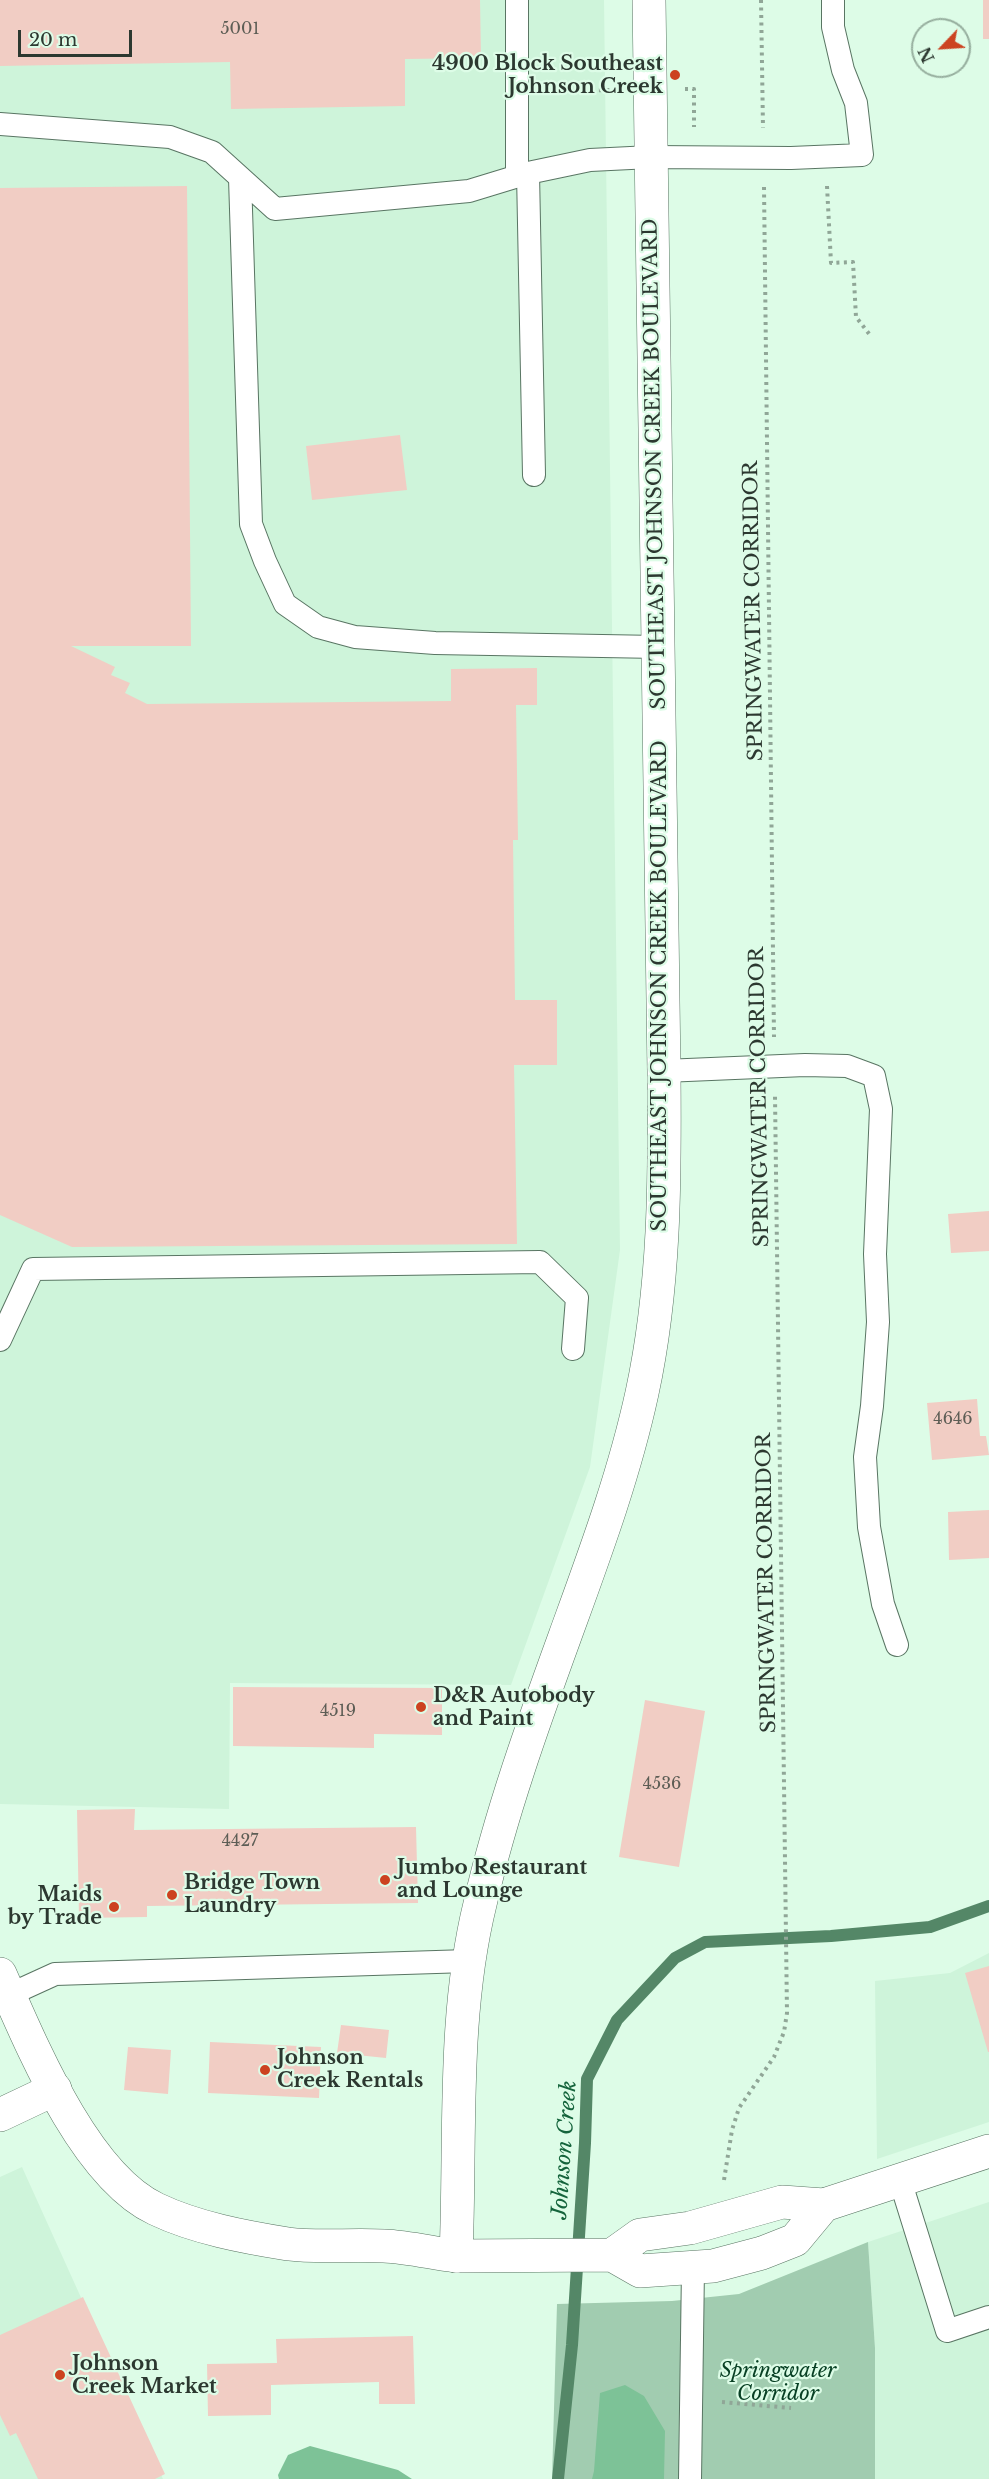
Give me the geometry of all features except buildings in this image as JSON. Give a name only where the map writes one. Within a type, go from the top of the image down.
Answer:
[{"type":"main road","name":"SOUTHEAST JOHNSON CREEK BOULEVARD","points":[[456,2256],[462,2015],[468,1961],[479,1905],[500,1827],[563,1640],[601,1538],[629,1446],[642,1391],[654,1318],[662,1230],[664,1071],[648,0]]},
{"type":"main road","points":[[3,1981],[54,2089],[82,2136],[108,2171],[135,2196],[156,2209],[211,2229],[290,2244],[386,2246],[456,2256],[612,2254],[640,2271],[713,2266],[762,2253],[795,2240],[824,2205]]},
{"type":"main road","points":[[0,2115],[54,2089]]},
{"type":"main road","points":[[612,2254],[640,2235],[690,2229],[782,2202],[824,2205],[989,2151]]},
{"type":"lane","points":[[518,0],[522,174],[534,475]]},
{"type":"lane","points":[[0,124],[170,137],[212,152],[275,209],[469,191],[522,174],[590,160],[651,157],[862,155],[856,103],[843,70],[833,27],[833,0]]},
{"type":"lane","points":[[240,178],[251,524],[285,604],[318,627],[355,637],[435,643],[658,647]]},
{"type":"lane","points":[[664,1071],[775,1066],[847,1066],[874,1076],[880,1109],[875,1254],[878,1322],[872,1406],[865,1457],[869,1527],[883,1604],[897,1645]]},
{"type":"lane","points":[[0,1340],[33,1269],[540,1262],[577,1298],[573,1349]]},
{"type":"lane","points":[[3,1981],[55,1974],[468,1961]]},
{"type":"lane","points":[[900,2180],[947,2331],[989,2317]]},
{"type":"lane","points":[[690,2479],[693,2268]]},
{"type":"path","name":"SPRINGWATER CORRIDOR","points":[[724,2179],[732,2130],[739,2108],[774,2057],[784,2032],[787,2013],[761,0]]},
{"type":"path","points":[[817,186],[827,185],[831,263],[853,262],[856,317],[870,336]]},
{"type":"path","points":[[764,188],[775,188]]},
{"type":"path","points":[[722,2402],[791,2408]]},
{"type":"shaded area","points":[[0,0],[604,0],[620,1250],[590,1467],[511,1685],[230,1683],[229,1809],[0,1804]]},
{"type":"shaded area","points":[[989,1953],[989,2122],[877,2159],[875,1981],[950,1973]]},
{"type":"shaded area","name":"Johnson Creek Market","points":[[22,2167],[163,2479],[0,2479],[0,2177]]},
{"type":"shaded area","points":[[989,2202],[989,2479],[875,2479],[875,2348],[868,2242]]},
{"type":"green space","name":"Springwater Corridor","points":[[868,2242],[875,2348],[875,2479],[552,2479],[557,2304],[672,2301],[739,2294]]},
{"type":"green space","points":[[625,2385],[644,2396],[665,2431],[664,2479],[592,2479],[600,2393]]},
{"type":"green space","points":[[310,2446],[398,2470],[412,2479],[279,2479],[278,2475],[288,2455]]},
{"type":"waterway","name":"Johnson Creek","points":[[558,2479],[572,2345],[587,2079],[617,2020],[675,1958],[705,1942],[831,1936],[930,1927],[989,1906]]},
{"type":"place","name":"4900 Block Southeast Johnson Creek","points":[[675,75]]},
{"type":"place","name":"D&R Autobody and Paint","points":[[421,1707]]},
{"type":"place","name":"Jumbo Restaurant and Lounge","points":[[385,1880]]},
{"type":"place","name":"Bridge Town Laundry","points":[[172,1895]]},
{"type":"place","name":"Maids by Trade","points":[[114,1907]]},
{"type":"place","name":"Johnson Creek Rentals","points":[[265,2070]]},
{"type":"place","name":"Johnson Creek Market","points":[[60,2375]]}]
